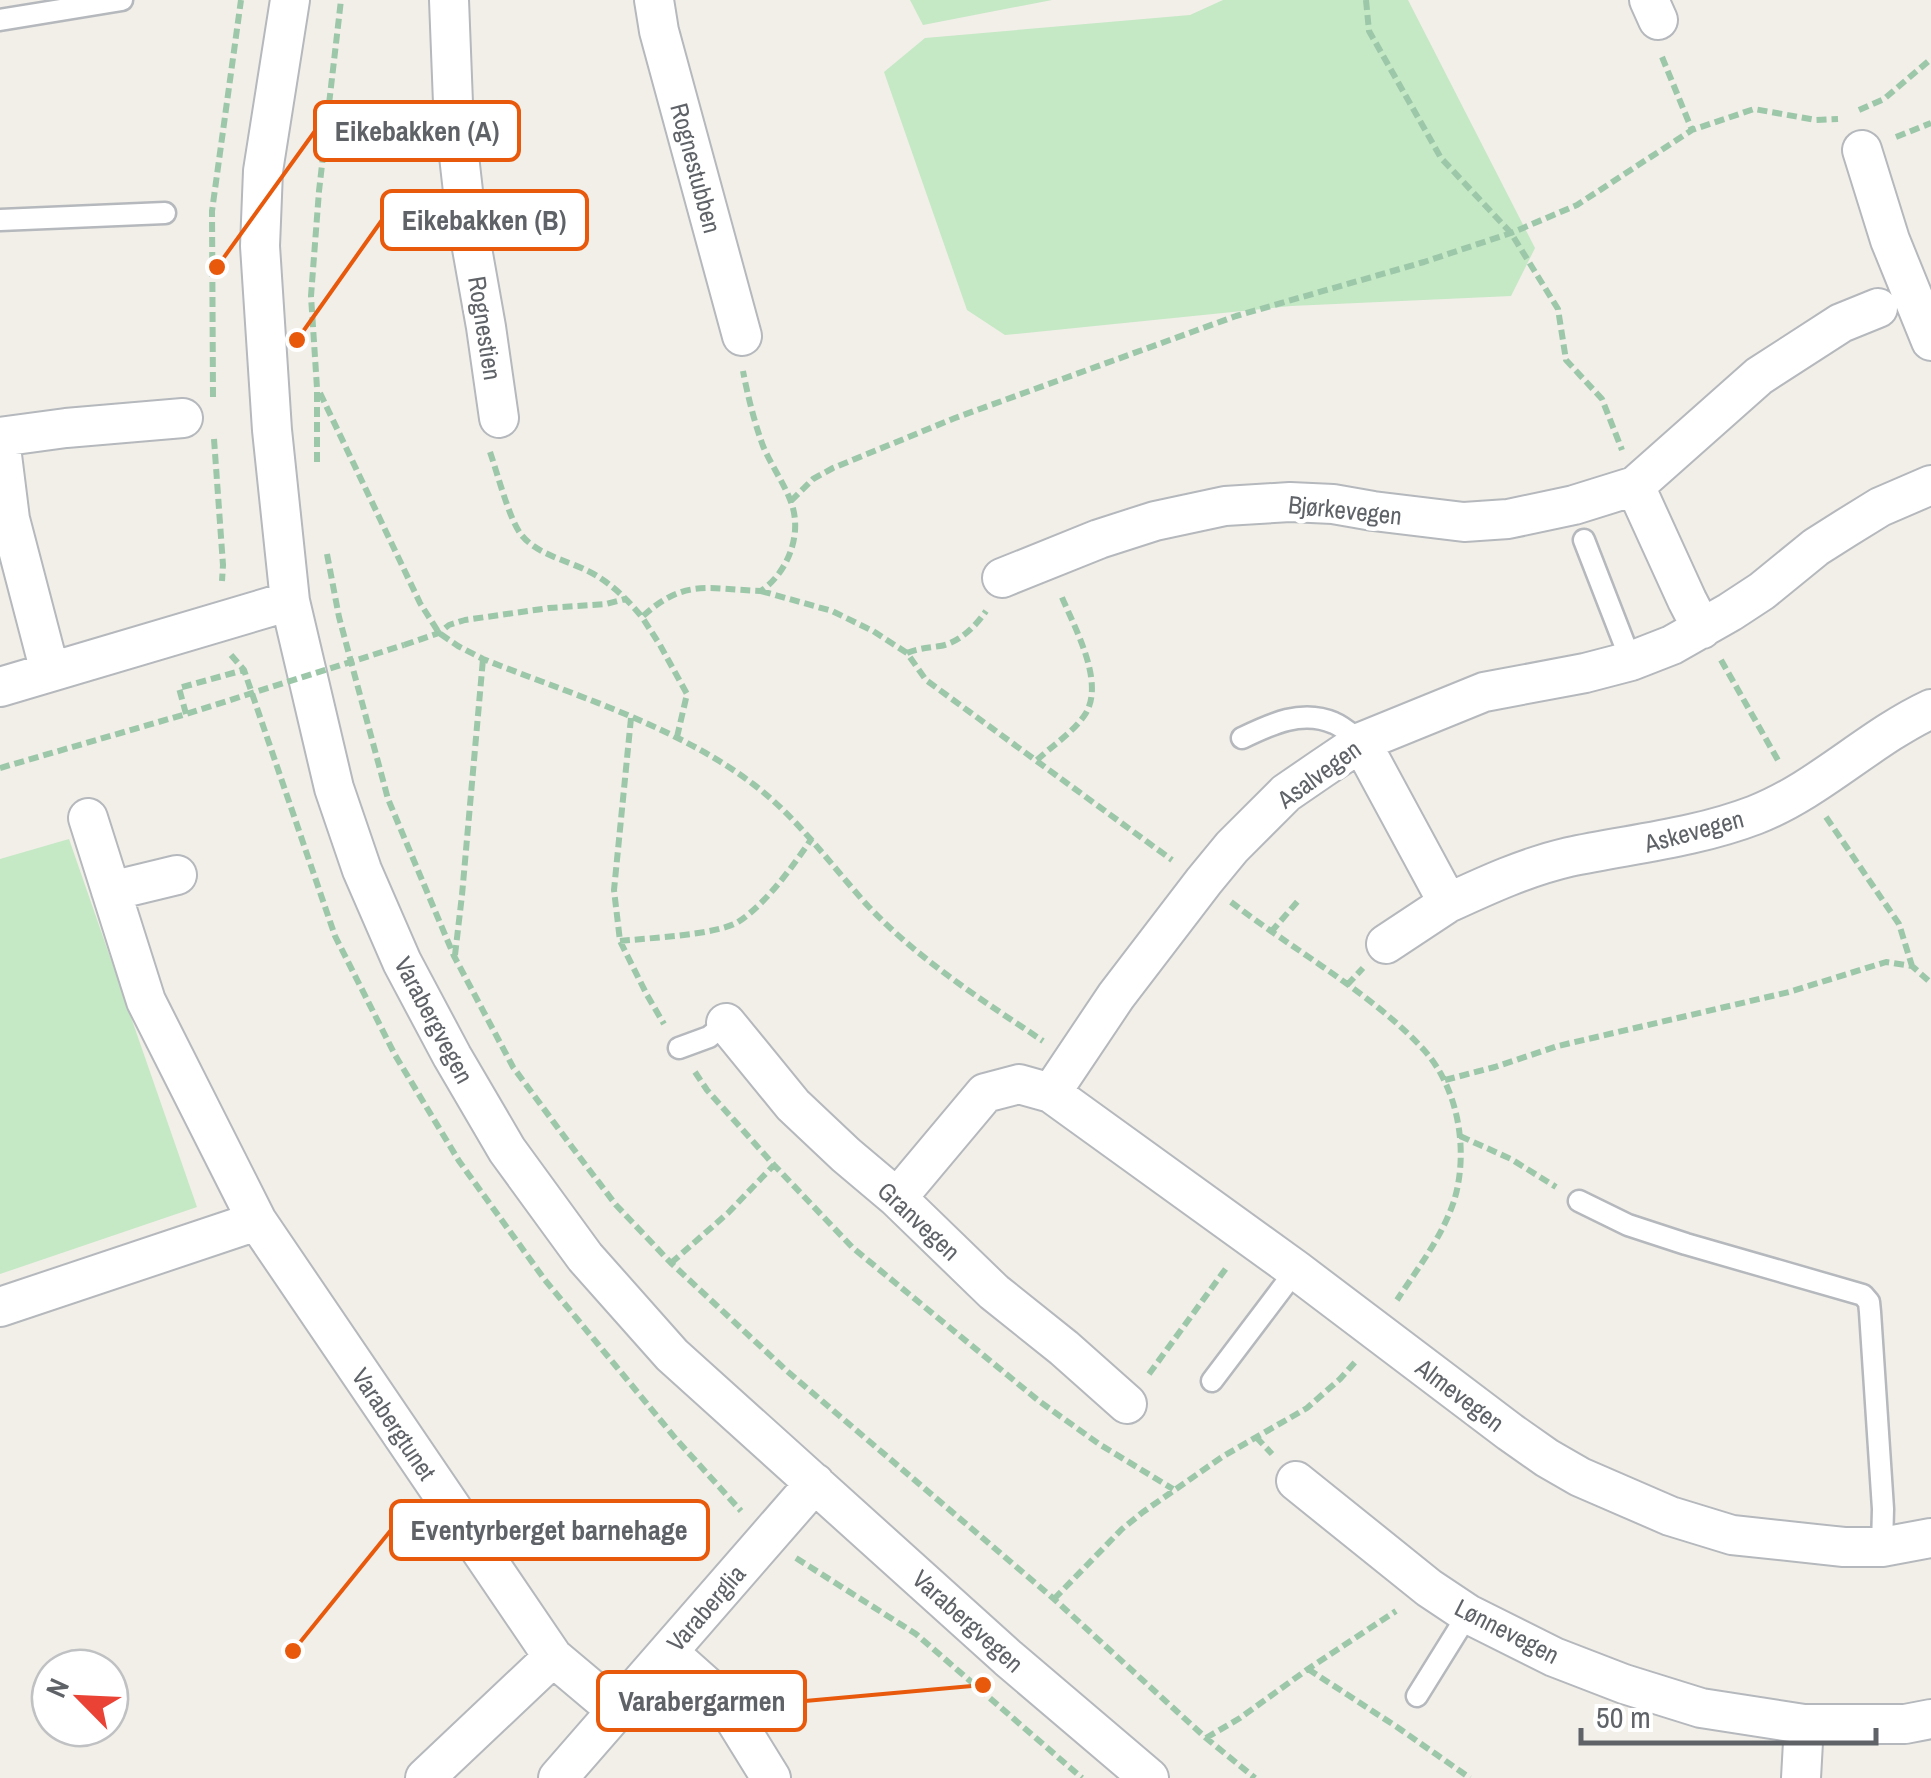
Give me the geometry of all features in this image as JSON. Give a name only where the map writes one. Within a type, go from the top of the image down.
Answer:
[{"type":"street","name":"Varabergvegen","points":[[290,0],[263,170],[260,246],[272,430],[290,601],[334,788],[362,870],[402,962],[498,1134],[585,1257],[659,1341],[1008,1658],[1149,1778]]},
{"type":"street","name":"Rognestien","points":[[449,0],[453,103],[465,208],[499,418]]},
{"type":"street","name":"Rognestubben","points":[[654,0],[658,30],[742,336]]},
{"type":"street","points":[[1862,150],[1890,240],[1931,340]]},
{"type":"street","name":"Bjørkevegen","points":[[1002,578],[1156,520],[1224,506],[1333,504],[1464,522],[1574,505],[1636,486],[1758,376],[1841,323],[1878,308]]},
{"type":"street","points":[[50,672],[10,519],[0,438],[203,416]]},
{"type":"street","name":"Asalvegen","points":[[1061,1077],[1126,982],[1232,848],[1286,794],[1361,742],[1484,692],[1585,673],[1672,645],[1762,590],[1846,528],[1880,507],[1931,485]]},
{"type":"street","points":[[1636,486],[1702,629]]},
{"type":"street","points":[[0,687],[290,601]]},
{"type":"street","name":"Askevegen","points":[[1386,944],[1448,903],[1520,870],[1672,838],[1757,814],[1801,791],[1881,736],[1928,719]]},
{"type":"street","points":[[1361,742],[1448,903]]},
{"type":"street","name":"Varabergtunet","points":[[88,818],[146,1002],[258,1221],[553,1657],[616,1710]]},
{"type":"street","points":[[111,890],[177,876]]},
{"type":"street","name":"Granvegen","points":[[726,1023],[793,1106],[897,1198],[994,1292],[1127,1404]]},
{"type":"street","points":[[897,1198],[985,1092],[1061,1077]]},
{"type":"street","name":"Almevegen","points":[[1061,1077],[1376,1331],[1547,1458],[1618,1496],[1732,1535],[1844,1547],[1931,1538]]},
{"type":"street","points":[[0,1307],[258,1221]]},
{"type":"street","name":"Lønnevegen","points":[[1296,1481],[1429,1588],[1468,1614],[1554,1658],[1701,1708],[1804,1724],[1905,1724],[1931,1719]]},
{"type":"street","name":"Varaberglia","points":[[558,1778],[815,1484]]},
{"type":"street","points":[[668,1652],[724,1702],[771,1778]]},
{"type":"street","points":[[425,1778],[553,1657]]},
{"type":"street","points":[[1801,1778],[1804,1724]]},
{"type":"lane","points":[[0,20],[122,0]]},
{"type":"lane","points":[[0,220],[166,213]]},
{"type":"lane","points":[[1584,540],[1631,661]]},
{"type":"lane","points":[[1242,738],[1282,719],[1309,718],[1334,723],[1361,742]]},
{"type":"lane","points":[[679,1048],[709,1037],[726,1023]]},
{"type":"lane","points":[[1579,1200],[1628,1225],[1864,1295],[1869,1302],[1872,1331],[1882,1546]]},
{"type":"lane","points":[[1212,1380],[1296,1270]]},
{"type":"lane","points":[[1417,1696],[1468,1614]]},
{"type":"path","points":[[220,592],[223,566],[203,416],[212,211],[241,0]]},
{"type":"path","points":[[318,462],[318,388],[311,296],[318,191],[341,0]]},
{"type":"path","points":[[1366,0],[1369,32],[1441,158],[1511,233],[1558,309],[1566,360],[1602,399],[1636,486]]},
{"type":"path","points":[[1655,22],[1692,130]]},
{"type":"path","points":[[791,502],[813,479],[833,468],[955,418],[1236,316],[1408,268],[1577,206],[1692,130],[1754,109],[1816,120],[1838,119],[1884,99],[1931,60]]},
{"type":"path","points":[[742,336],[742,365],[750,407],[764,448],[791,502],[794,537],[780,574],[761,591]]},
{"type":"path","points":[[318,388],[394,554],[439,633],[483,659],[678,737],[753,784],[812,838],[869,906],[1061,1077]]},
{"type":"path","points":[[499,418],[488,446],[518,531],[530,545],[592,572],[627,599],[642,617],[687,694],[678,737]]},
{"type":"path","points":[[324,538],[339,616],[388,800],[454,956],[513,1067],[616,1205],[787,1372],[1054,1599],[1255,1778]]},
{"type":"path","points":[[1037,760],[1084,716],[1092,701],[1094,682],[1045,560]]},
{"type":"path","points":[[907,653],[946,646],[977,626],[996,597],[1002,578]]},
{"type":"path","points":[[642,617],[658,601],[687,588],[761,591],[832,611],[891,642],[907,653],[926,680],[1385,1015],[1425,1051],[1445,1080],[1460,1136],[1458,1186],[1440,1234],[1358,1359],[1307,1408],[1222,1457],[1122,1529],[1054,1599]]},
{"type":"path","points":[[0,768],[404,645],[465,620],[627,599]]},
{"type":"path","points":[[454,956],[483,659]]},
{"type":"path","points":[[186,714],[179,688],[244,670]]},
{"type":"path","points":[[620,941],[692,934],[736,924],[782,881],[812,838]]},
{"type":"path","points":[[1271,932],[1298,900]]},
{"type":"path","points":[[1445,1080],[1558,1046],[1771,996],[1886,962],[1912,966],[1931,983]]},
{"type":"path","points":[[1460,1136],[1522,1165],[1579,1200]]},
{"type":"path","points":[[672,1263],[774,1165]]},
{"type":"path","points":[[1099,1444],[1228,1266]]},
{"type":"path","points":[[1387,1291],[1398,1299]]},
{"type":"path","points":[[1117,1455],[1174,1489]]},
{"type":"path","points":[[1206,1738],[1429,1588]]},
{"type":"path","points":[[1308,1669],[1470,1778]]},
{"type":"green space","points":[[910,0],[1052,0],[923,25]]},
{"type":"green space","points":[[1223,0],[1408,0],[1535,248],[1511,296],[1291,306],[1005,335],[967,310],[884,72],[925,38],[1190,15]]},
{"type":"green space","points":[[69,839],[197,1207],[0,1274],[0,859]]},
{"type":"place","name":"Eikebakken (A)","points":[[217,267]]},
{"type":"place","name":"Eikebakken (B)","points":[[297,340]]},
{"type":"place","name":"Eventyrberget barnehage","points":[[293,1651]]},
{"type":"place","name":"Varabergarmen","points":[[983,1685]]}]
